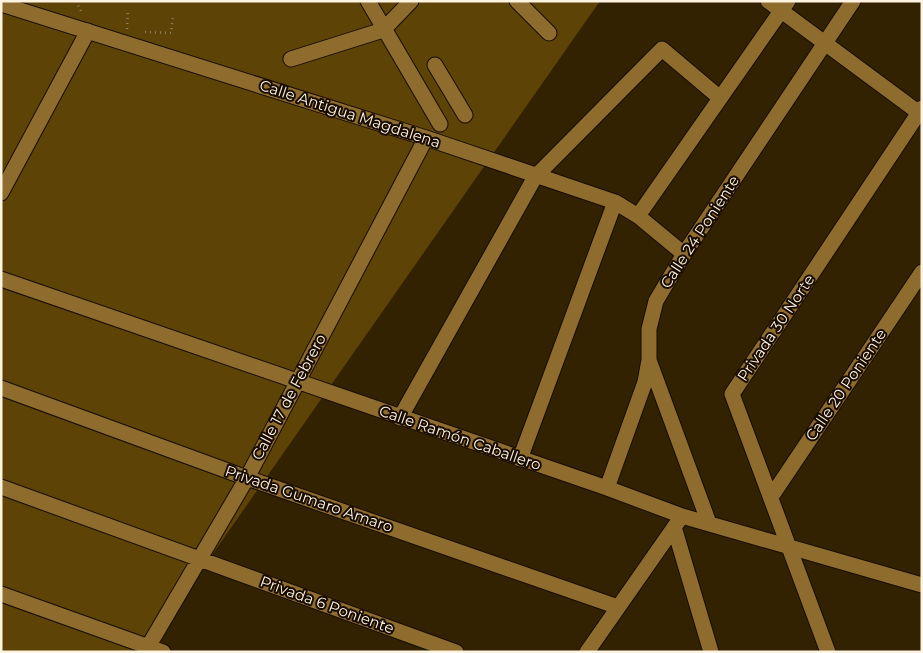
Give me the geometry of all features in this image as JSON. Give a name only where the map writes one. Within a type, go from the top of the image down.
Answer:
[{"type":"street","points":[[368,1],[383,30],[440,124]]},
{"type":"street","points":[[291,59],[383,30],[411,1]]},
{"type":"street","points":[[517,1],[549,33]]},
{"type":"street","points":[[768,1],[784,7],[826,42],[921,112]]},
{"type":"street","name":"Calle 24 Poniente","points":[[607,488],[645,382],[649,360],[649,329],[656,301],[684,254],[853,1]]},
{"type":"street","points":[[638,216],[784,7]]},
{"type":"street","name":"Calle Antigua Magdalena","points":[[4,10],[86,25],[426,138],[535,177],[615,202],[638,216],[684,254]]},
{"type":"street","points":[[1,192],[6,175],[86,25]]},
{"type":"street","points":[[400,418],[535,177],[662,48],[720,98]]},
{"type":"street","points":[[435,65],[465,115]]},
{"type":"street","points":[[431,108],[453,95]]},
{"type":"street","name":"Privada 30 Norte","points":[[828,652],[732,394],[921,112]]},
{"type":"street","name":"Calle 17 de Febrero","points":[[146,649],[198,558],[247,478],[426,138]]},
{"type":"street","points":[[520,459],[615,202]]},
{"type":"street","name":"Calle 20 Poniente","points":[[771,497],[922,272]]},
{"type":"street","name":"Calle Ramón Caballero","points":[[1,279],[607,488],[678,522],[709,523],[922,584]]},
{"type":"street","points":[[649,360],[709,523]]},
{"type":"street","name":"Privada Gumaro Amaro","points":[[1,388],[247,478],[618,606]]},
{"type":"street","name":"Privada 6 Poniente","points":[[1,487],[456,652]]},
{"type":"street","points":[[588,652],[618,606],[678,522]]},
{"type":"street","points":[[678,522],[709,651]]},
{"type":"street","points":[[1,594],[146,649],[163,652]]},
{"type":"path","points":[[76,1],[86,25]]},
{"type":"path","points":[[126,32],[128,10]]},
{"type":"path","points":[[144,32],[171,33],[173,15]]},
{"type":"path","points":[[118,29],[126,32],[135,32]]},
{"type":"shaded area","points":[[1,1],[600,1],[144,652],[1,652]]}]
